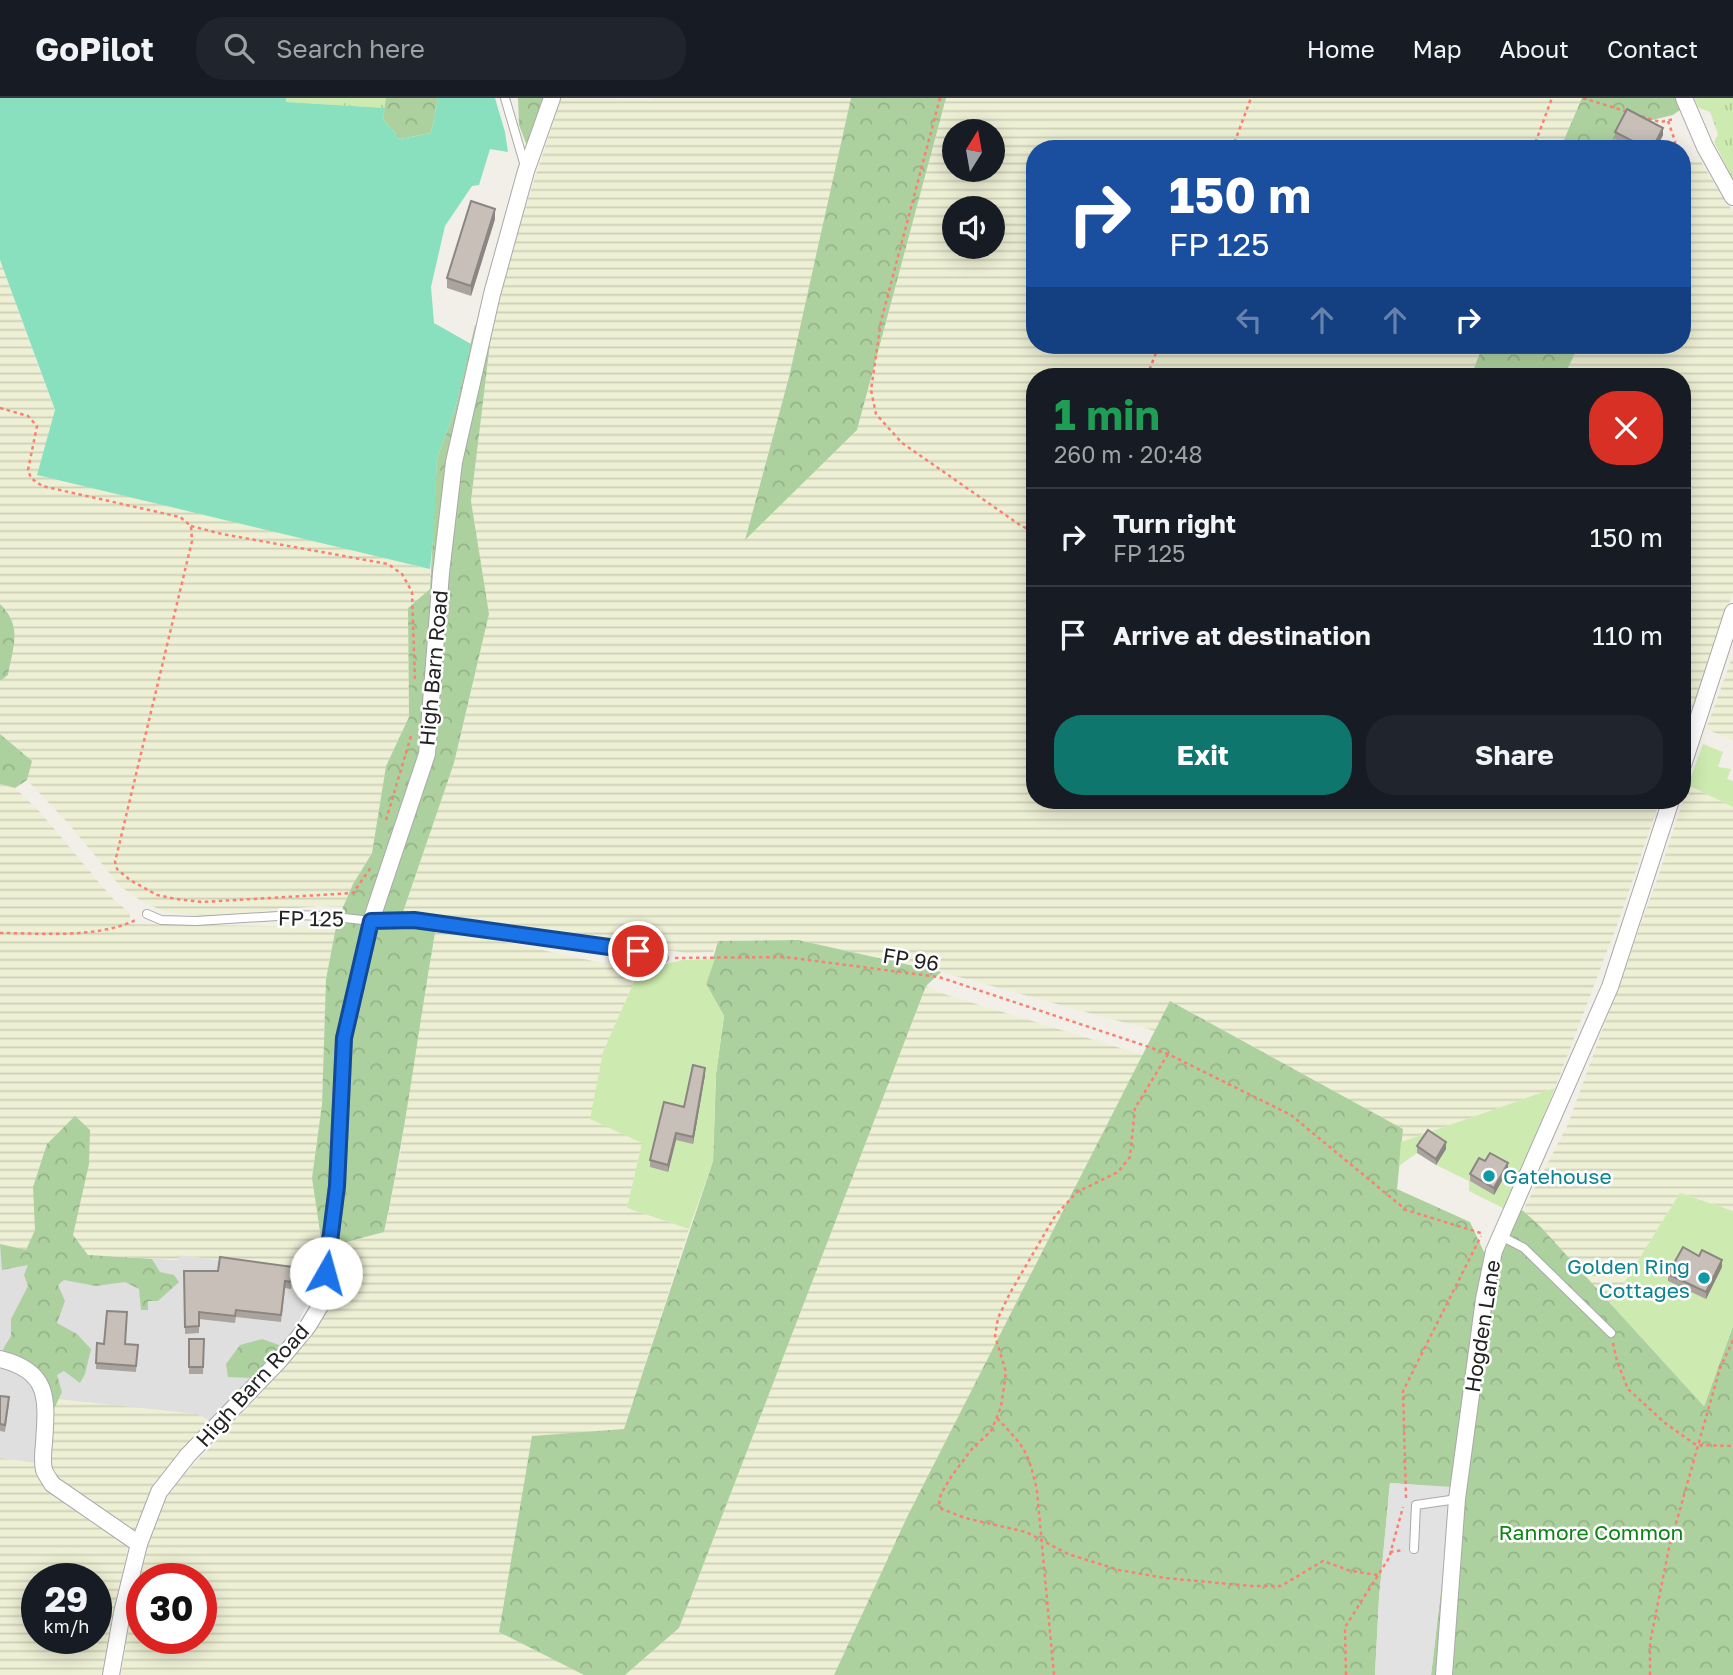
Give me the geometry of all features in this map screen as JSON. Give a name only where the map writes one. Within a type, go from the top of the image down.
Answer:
[{"type":"street","name":"High Barn Road","points":[[111,1675],[122,1613],[139,1544],[159,1492],[188,1455],[279,1361],[308,1326],[320,1306],[337,1186],[344,1038],[371,921],[427,754],[441,573],[454,462],[492,294],[526,171],[552,98]]},
{"type":"street","points":[[1684,98],[1705,147],[1733,197]]},
{"type":"street","points":[[1691,740],[1733,612]]},
{"type":"street","name":"Hogden Lane","points":[[1444,1675],[1457,1499],[1484,1299],[1494,1251],[1609,987],[1668,809]]},
{"type":"street","points":[[0,1359],[20,1364],[34,1377],[44,1392],[46,1410],[43,1457],[45,1471],[52,1484],[139,1544]]},
{"type":"lane","points":[[505,98],[526,171]]},
{"type":"lane","name":"FP 125","points":[[147,915],[162,920],[294,915],[371,921],[414,920],[638,951],[664,958]]},
{"type":"lane","points":[[1500,1236],[1524,1248],[1611,1333]]},
{"type":"lane","points":[[1414,1549],[1416,1505],[1457,1499]]},
{"type":"path","points":[[940,98],[881,321],[871,390],[876,414],[902,443],[1026,528]]},
{"type":"path","points":[[1235,140],[1251,98]]},
{"type":"path","points":[[1536,140],[1552,98]]},
{"type":"path","points":[[1583,98],[1661,122],[1692,113]]},
{"type":"path","points":[[1668,121],[1675,140]]},
{"type":"path","points":[[0,408],[28,416],[37,426],[28,470],[31,478],[42,486],[180,517],[191,526],[222,534],[388,564],[402,575],[412,592],[415,689]]},
{"type":"path","points":[[191,526],[192,541],[115,862],[117,869],[130,880],[157,895],[202,902],[353,893],[371,867],[375,856]]},
{"type":"path","points":[[386,822],[412,730]]},
{"type":"path","points":[[0,933],[86,932],[130,923],[147,915]]},
{"type":"path","name":"FP 96","points":[[664,958],[785,957],[939,977],[1168,1054],[1291,1115],[1406,1210],[1483,1234],[1500,1236]]},
{"type":"path","points":[[1168,1054],[1135,1108],[1130,1157],[1118,1172],[1077,1192],[1055,1216],[1010,1293],[999,1318],[995,1336],[1006,1372],[1004,1395],[997,1418],[991,1431],[971,1450],[950,1477],[939,1502],[942,1509],[965,1518],[1026,1532],[1068,1554],[1119,1570],[1191,1581],[1267,1587],[1281,1586],[1323,1562],[1351,1571],[1378,1575]]},
{"type":"path","points":[[1346,1675],[1345,1627],[1389,1558],[1406,1495],[1403,1391],[1483,1234]]},
{"type":"path","points":[[1611,1333],[1617,1361],[1628,1389],[1665,1423],[1696,1445],[1733,1447]]},
{"type":"path","points":[[1650,1675],[1650,1643],[1669,1548],[1696,1445],[1720,1368],[1733,1340]]},
{"type":"path","points":[[997,1418],[1017,1437],[1028,1454],[1037,1492],[1054,1675]]},
{"type":"shaded area","points":[[0,1244],[88,1255],[178,1260],[179,1255],[313,1272],[306,1306],[293,1334],[210,1421],[197,1414],[48,1465],[0,1458]]},
{"type":"shaded area","points":[[1390,1483],[1453,1487],[1431,1675],[1375,1675]]},
{"type":"green space","points":[[0,98],[286,98],[286,102],[385,108],[383,119],[400,139],[431,133],[438,98],[495,98],[508,152],[490,149],[479,185],[472,186],[445,226],[431,287],[434,323],[471,344],[455,409],[437,458],[430,569],[37,475],[55,410],[0,260]]},
{"type":"green space","points":[[286,98],[438,98],[431,133],[384,108],[286,102]]},
{"type":"green space","points":[[386,98],[438,98],[431,133],[400,139],[383,119]]},
{"type":"green space","points":[[518,98],[546,98],[527,146],[519,125]]},
{"type":"green space","points":[[561,98],[851,98],[789,377],[745,539],[857,430],[946,98],[1582,98],[1564,140],[1026,140],[1026,354],[1480,354],[1474,368],[1026,368],[1026,809],[1657,809],[1619,920],[1555,1088],[1401,1142],[1402,1129],[1171,1001],[1155,1031],[941,972],[798,940],[718,941],[713,952],[687,953],[403,912],[454,763],[489,614],[471,501],[492,327],[514,242]]},
{"type":"green space","points":[[851,98],[946,98],[857,430],[745,540],[789,377]]},
{"type":"green space","points":[[1582,98],[1677,98],[1683,108],[1673,115],[1640,123],[1615,139],[1617,140],[1564,140]]},
{"type":"green space","points":[[1694,98],[1733,98],[1733,179],[1714,142],[1718,134],[1710,112],[1699,108]]},
{"type":"green space","points":[[1691,161],[1701,162],[1733,212],[1733,592],[1691,712],[1691,368],[1568,368],[1575,354],[1691,354]]},
{"type":"green space","points":[[0,260],[55,411],[38,475],[430,569],[430,589],[408,609],[409,717],[386,766],[372,853],[343,907],[319,906],[204,916],[165,912],[143,902],[121,887],[68,823],[27,780],[31,761],[0,734],[0,681],[8,675],[11,615],[0,604]]},
{"type":"green space","points":[[475,325],[492,327],[471,501],[489,614],[454,763],[403,912],[403,924],[436,927],[384,1232],[339,1244],[321,1239],[312,1178],[322,1104],[326,979],[336,927],[343,907],[372,853],[386,766],[409,717],[408,608],[430,589],[437,458],[455,409]]},
{"type":"green space","points":[[1480,354],[1575,354],[1568,368],[1474,368]]},
{"type":"green space","points":[[0,604],[12,620],[15,637],[8,675],[0,681]]},
{"type":"green space","points":[[1733,655],[1733,740],[1706,729]]},
{"type":"green space","points":[[0,734],[32,761],[27,780],[15,788],[0,784]]},
{"type":"green space","points":[[1703,744],[1723,752],[1718,767],[1731,769],[1727,779],[1733,781],[1733,807],[1691,786],[1691,777]]},
{"type":"green space","points":[[0,784],[15,788],[40,812],[114,900],[130,913],[130,924],[336,927],[326,979],[322,1104],[312,1178],[321,1239],[313,1272],[180,1255],[178,1260],[88,1255],[25,1250],[0,1244]]},
{"type":"green space","points":[[1691,786],[1733,807],[1733,1211],[1680,1193],[1611,1304],[1523,1210],[1568,1124],[1680,809],[1691,809]]},
{"type":"green space","points":[[436,927],[639,971],[603,1052],[642,1143],[627,1208],[689,1229],[624,1429],[499,1631],[584,1675],[121,1675],[126,1643],[126,1654],[217,1654],[217,1563],[143,1563],[157,1517],[171,1489],[284,1368],[327,1309],[339,1244],[384,1232],[400,1156]]},
{"type":"green space","points":[[798,940],[941,972],[926,986],[679,1628],[625,1675],[584,1675],[499,1632],[532,1436],[624,1429],[713,1161],[716,1074],[724,1016],[706,984],[718,941]]},
{"type":"green space","points":[[715,959],[706,984],[724,1016],[716,1074],[713,1161],[689,1229],[627,1208],[642,1143],[590,1119],[603,1052],[639,971],[682,960]]},
{"type":"green space","points":[[926,986],[944,994],[1143,1055],[908,1515],[834,1675],[625,1675],[679,1628]]},
{"type":"green space","name":"Ranmore Common","points":[[1170,1001],[1403,1129],[1397,1189],[1470,1222],[1484,1252],[1522,1210],[1539,1225],[1704,1406],[1733,1326],[1733,1675],[1431,1675],[1453,1488],[1390,1483],[1375,1675],[834,1675],[908,1515]]},
{"type":"green space","points":[[1555,1088],[1505,1209],[1469,1191],[1469,1181],[1436,1165],[1446,1149],[1427,1138],[1417,1153],[1399,1166],[1401,1142]]},
{"type":"green space","points":[[75,1116],[90,1130],[89,1164],[73,1235],[88,1255],[152,1259],[160,1272],[174,1275],[179,1282],[158,1301],[148,1301],[148,1310],[141,1310],[139,1289],[125,1282],[96,1286],[64,1280],[58,1285],[65,1301],[57,1323],[77,1334],[91,1349],[80,1383],[64,1371],[57,1375],[62,1392],[55,1407],[50,1408],[48,1390],[7,1357],[3,1349],[11,1336],[11,1319],[28,1286],[24,1275],[28,1265],[2,1270],[0,1244],[26,1250],[35,1230],[33,1187],[47,1144]]},
{"type":"green space","points":[[1680,1193],[1733,1211],[1733,1326],[1704,1406],[1611,1304]]},
{"type":"green space","points":[[262,1339],[282,1346],[252,1378],[228,1377],[226,1364],[240,1345]]},
{"type":"green space","points":[[57,1399],[197,1414],[210,1421],[156,1481],[128,1547],[112,1626],[112,1563],[21,1563],[21,1654],[106,1654],[102,1675],[0,1675],[0,1458],[48,1465],[50,1408]]},
{"type":"building","points":[[1627,109],[1663,128],[1657,140],[1631,140],[1615,132]]},
{"type":"building","points":[[471,201],[495,209],[471,286],[447,278]]},
{"type":"building","points":[[693,1065],[705,1068],[693,1137],[676,1133],[668,1165],[650,1160],[664,1102],[684,1107]]},
{"type":"building","points":[[1428,1130],[1446,1142],[1436,1159],[1417,1146]]},
{"type":"building","name":"Gatehouse","points":[[1490,1153],[1508,1163],[1494,1188],[1470,1174],[1479,1158],[1485,1161]]},
{"type":"building","points":[[1683,1247],[1699,1256],[1702,1250],[1722,1260],[1706,1292],[1668,1274]]},
{"type":"building","points":[[220,1257],[293,1267],[291,1282],[285,1281],[281,1315],[236,1310],[235,1316],[199,1312],[199,1326],[185,1327],[184,1271],[218,1271]]},
{"type":"building","points":[[107,1311],[127,1312],[125,1344],[138,1345],[136,1366],[96,1363],[97,1343],[104,1344]]},
{"type":"building","points":[[189,1339],[204,1339],[203,1367],[189,1367]]},
{"type":"building","points":[[0,1396],[9,1397],[5,1425],[0,1424]]},
{"type":"place","name":"Gatehouse","points":[[1489,1176]]},
{"type":"place","name":"Golden Ring Cottages","points":[[1704,1278]]},
{"type":"route","points":[[326,1273],[337,1186],[344,1038],[371,921],[414,920],[638,951]]}]
